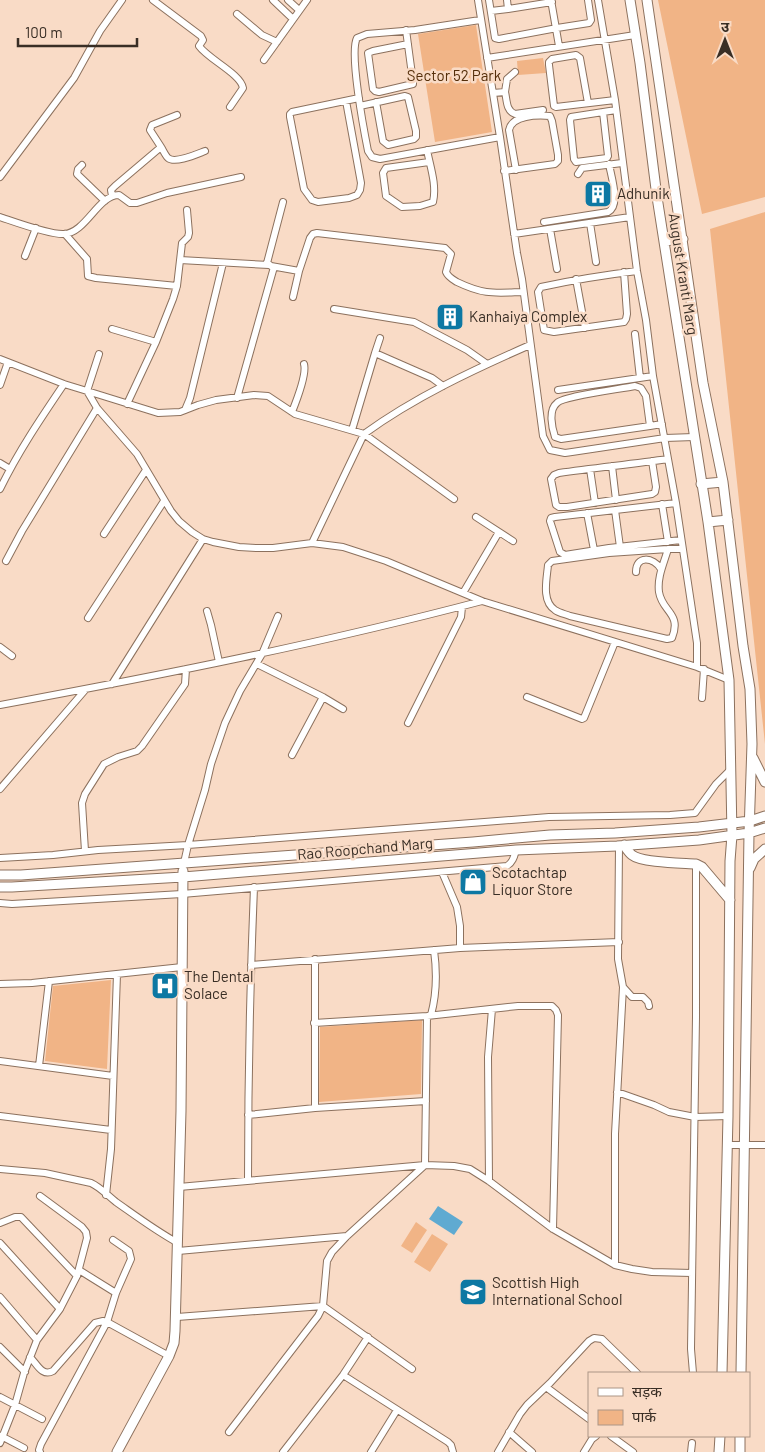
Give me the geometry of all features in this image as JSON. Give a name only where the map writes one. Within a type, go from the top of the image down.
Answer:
[{"type":"main road","name":"August Kranti Marg","points":[[630,0],[664,241],[708,522],[729,680],[732,835],[730,861],[728,1145],[722,1372]]},
{"type":"main road","name":"August Kranti Marg","points":[[647,0],[703,383],[723,482],[752,706],[741,1372]]},
{"type":"main road","points":[[664,241],[683,239]]},
{"type":"main road","points":[[701,484],[723,482]]},
{"type":"main road","points":[[708,522],[728,520]]},
{"type":"main road","points":[[752,755],[765,782]]},
{"type":"main road","name":"Rao Roopchand Marg","points":[[0,875],[184,864],[550,835],[699,828],[750,821],[765,816]]},
{"type":"main road","name":"Rao Roopchand Marg","points":[[0,887],[183,877],[516,850],[621,846],[699,840],[750,833],[765,828]]},
{"type":"main road","points":[[621,846],[631,855],[648,860],[696,864],[707,872],[730,900]]},
{"type":"main road","points":[[749,870],[754,859],[765,849]]},
{"type":"main road","points":[[117,1452],[169,1356],[174,1343],[178,1247],[182,894],[184,864]]},
{"type":"main road","points":[[720,1437],[720,1452]]},
{"type":"main road","points":[[740,1437],[740,1452]]},
{"type":"street","points":[[0,177],[74,78],[100,31],[122,0]]},
{"type":"street","points":[[153,0],[202,36],[203,40],[199,46],[203,52],[225,67],[243,83],[243,88],[230,107]]},
{"type":"street","points":[[273,0],[293,19]]},
{"type":"street","points":[[288,0],[299,10]]},
{"type":"street","points":[[264,60],[307,0]]},
{"type":"street","points":[[478,0],[538,390],[543,436],[550,450],[565,452],[665,438],[694,437]]},
{"type":"street","points":[[490,0],[495,38],[588,23],[591,20],[588,0]]},
{"type":"street","points":[[507,0],[508,9]]},
{"type":"street","points":[[598,0],[615,100],[636,271],[646,320],[653,376],[676,503],[701,668],[702,698]]},
{"type":"street","points":[[491,11],[552,1],[559,46]]},
{"type":"street","points":[[237,14],[262,35],[277,42]]},
{"type":"street","points":[[480,20],[415,30],[367,34],[357,38],[354,47],[359,98],[368,151],[372,157],[380,159],[500,137]]},
{"type":"street","points":[[406,30],[408,44],[413,84],[375,92],[368,53],[408,44]]},
{"type":"street","points":[[487,58],[635,35]]},
{"type":"street","points":[[588,103],[580,58],[576,56],[552,59],[548,65],[554,106],[556,107],[615,100]]},
{"type":"street","points":[[515,72],[507,80],[505,92],[510,113],[543,110]]},
{"type":"street","points":[[493,93],[505,92]]},
{"type":"street","points":[[348,115],[376,102],[405,96],[408,97],[416,137],[386,144],[383,141],[376,102]]},
{"type":"street","points":[[346,101],[361,183],[360,190],[357,195],[349,198],[318,202],[312,200],[304,189],[290,114],[292,112],[359,98]]},
{"type":"street","points":[[603,112],[607,158],[576,162],[574,159],[571,117],[603,112],[616,110]]},
{"type":"street","points":[[176,115],[152,125],[150,129],[168,158],[178,160],[205,151]]},
{"type":"street","points":[[504,171],[516,170],[555,164],[558,162],[550,116],[522,118],[510,124],[509,130],[516,170]]},
{"type":"street","points":[[112,196],[112,190],[115,186],[161,147]]},
{"type":"street","points":[[427,150],[435,195],[433,202],[420,206],[402,207],[386,196],[383,172],[386,168],[429,162]]},
{"type":"street","points":[[578,174],[582,168],[622,163]]},
{"type":"street","points":[[544,222],[612,210],[615,205],[615,196],[609,164]]},
{"type":"street","points":[[82,165],[77,174],[105,201]]},
{"type":"street","points":[[0,217],[58,234],[65,234],[82,225],[112,196],[119,195],[130,203],[137,203],[167,193],[241,177]]},
{"type":"street","points":[[271,266],[267,263],[267,259],[283,202]]},
{"type":"street","points":[[127,404],[156,342],[177,286],[182,243],[189,233],[187,210]]},
{"type":"street","points":[[514,234],[630,218]]},
{"type":"street","points":[[590,223],[596,262]]},
{"type":"street","points":[[25,256],[36,228]]},
{"type":"street","points":[[550,228],[557,269]]},
{"type":"street","points":[[293,297],[310,238],[313,234],[322,233],[445,248],[451,254],[446,272],[449,277],[473,290],[482,292],[523,292]]},
{"type":"street","points":[[65,234],[87,259],[88,276],[177,286]]},
{"type":"street","points":[[180,260],[271,266],[299,271]]},
{"type":"street","points":[[185,410],[190,398],[223,263]]},
{"type":"street","points":[[236,398],[271,266]]},
{"type":"street","points":[[624,272],[627,314],[624,322],[554,332],[544,330],[538,292],[541,286],[576,279],[624,272],[636,271]]},
{"type":"street","points":[[576,279],[585,328]]},
{"type":"street","points":[[334,309],[414,322],[467,350],[487,364]]},
{"type":"street","points":[[112,329],[156,342]]},
{"type":"street","points":[[635,334],[640,378]]},
{"type":"street","points":[[352,430],[380,338]]},
{"type":"street","points":[[312,543],[364,434],[443,386],[530,345]]},
{"type":"street","points":[[375,353],[432,378],[443,386]]},
{"type":"street","points":[[99,354],[87,391],[97,408],[129,444],[164,501],[179,521],[203,539],[256,548],[273,548],[312,543],[343,547],[386,561],[482,601],[701,668],[729,680]]},
{"type":"street","points":[[0,359],[64,384],[158,413],[180,412],[216,400],[268,396],[304,418],[364,434],[454,499]]},
{"type":"street","points":[[0,385],[8,362]]},
{"type":"street","points":[[292,412],[305,371],[304,364]]},
{"type":"street","points":[[558,390],[653,376]]},
{"type":"street","points":[[0,489],[39,421],[64,384]]},
{"type":"street","points":[[650,426],[646,396],[641,388],[635,386],[567,398],[557,403],[552,411],[553,432],[555,437],[561,439],[650,426],[662,424]]},
{"type":"street","points":[[6,561],[97,408]]},
{"type":"street","points":[[652,461],[656,487],[655,492],[652,494],[595,503],[559,507],[556,505],[551,479],[558,473],[612,466],[652,461],[668,459]]},
{"type":"street","points":[[0,463],[10,469]]},
{"type":"street","points":[[612,466],[616,500]]},
{"type":"street","points":[[590,469],[595,503]]},
{"type":"street","points":[[104,534],[146,470]]},
{"type":"street","points":[[88,618],[164,501]]},
{"type":"street","points":[[676,503],[555,517],[551,518],[550,521],[560,552],[565,555],[620,547],[668,545],[682,548]]},
{"type":"street","points":[[662,504],[668,545],[661,569],[659,591],[664,604],[673,617],[676,629],[672,638],[667,639],[570,616],[555,610],[549,605],[546,596],[548,565],[552,560],[668,545],[681,540]]},
{"type":"street","points":[[615,510],[620,547]]},
{"type":"street","points":[[587,513],[594,550]]},
{"type":"street","points":[[476,517],[513,541]]},
{"type":"street","points":[[464,593],[499,532]]},
{"type":"street","points":[[112,684],[203,539]]},
{"type":"street","points":[[636,572],[636,566],[643,560],[654,562],[661,569]]},
{"type":"street","points":[[0,705],[262,654],[482,601]]},
{"type":"street","points":[[408,723],[462,618],[462,606]]},
{"type":"street","points":[[207,611],[219,662]]},
{"type":"street","points":[[184,864],[211,764],[225,723],[240,691],[262,654],[278,616]]},
{"type":"street","points":[[527,697],[582,719],[584,718],[615,642]]},
{"type":"street","points":[[0,647],[12,656]]},
{"type":"street","points":[[257,664],[343,709]]},
{"type":"street","points":[[85,850],[82,803],[85,794],[104,764],[137,751],[142,746],[185,684],[186,669]]},
{"type":"street","points":[[0,789],[86,689]]},
{"type":"street","points":[[292,755],[323,697]]},
{"type":"street","points":[[0,858],[53,855],[85,850],[188,845],[549,818],[695,813],[716,784],[731,769]]},
{"type":"street","points":[[615,1265],[617,1092],[622,987],[618,959],[621,846]]},
{"type":"street","points":[[0,903],[12,904],[182,894],[507,866],[514,859],[516,850]]},
{"type":"street","points":[[693,1372],[691,1349],[695,1117],[696,864]]},
{"type":"street","points":[[442,872],[457,907],[460,926],[460,948]]},
{"type":"street","points":[[248,1181],[250,965],[254,887]]},
{"type":"street","points":[[250,965],[460,948],[619,942]]},
{"type":"street","points":[[229,1432],[318,1316],[323,1306],[327,1261],[332,1252],[425,1165],[429,1016],[436,988],[434,950]]},
{"type":"street","points":[[314,959],[315,1108]]},
{"type":"street","points":[[0,984],[32,983],[182,967]]},
{"type":"street","points":[[106,1195],[111,1149],[117,974]]},
{"type":"street","points":[[39,1066],[49,981]]},
{"type":"street","points":[[622,987],[632,996],[643,997],[649,1006]]},
{"type":"street","points":[[314,1023],[429,1016],[518,1006],[552,1006],[558,1015],[553,1229]]},
{"type":"street","points":[[489,1181],[488,1057],[492,1009]]},
{"type":"street","points":[[0,1061],[113,1076]]},
{"type":"street","points":[[617,1092],[669,1112],[695,1117],[728,1116]]},
{"type":"street","points":[[248,1115],[315,1108],[426,1101]]},
{"type":"street","points":[[0,1116],[111,1130]]},
{"type":"street","points":[[728,1145],[765,1145]]},
{"type":"street","points":[[179,1187],[425,1165],[462,1167],[470,1169],[489,1181],[553,1229],[615,1265],[652,1272],[692,1273]]},
{"type":"street","points":[[0,1169],[45,1173],[91,1183],[178,1247],[347,1236]]},
{"type":"street","points":[[24,1448],[1,1439],[15,1405],[37,1340],[60,1309],[78,1273],[86,1238],[86,1232],[82,1226],[40,1196]]},
{"type":"street","points":[[0,1223],[15,1217],[21,1217],[78,1273],[116,1293]]},
{"type":"street","points":[[40,1452],[41,1444],[107,1322],[116,1293],[131,1259],[128,1251],[113,1240]]},
{"type":"street","points":[[0,1243],[60,1309]]},
{"type":"street","points":[[0,1297],[37,1340]]},
{"type":"street","points":[[176,1317],[323,1306],[412,1369]]},
{"type":"street","points":[[30,1357],[40,1369],[45,1373],[49,1373],[53,1371],[95,1324],[103,1321],[169,1356]]},
{"type":"street","points":[[283,1452],[343,1375],[368,1337]]},
{"type":"street","points":[[498,1452],[520,1414],[594,1338],[602,1339],[634,1372]]},
{"type":"street","points":[[0,1347],[25,1372]]},
{"type":"street","points":[[343,1375],[448,1442],[453,1452]]},
{"type":"street","points":[[546,1387],[588,1418]]},
{"type":"street","points":[[0,1397],[42,1419]]},
{"type":"street","points":[[371,1452],[398,1410]]},
{"type":"street","points":[[510,1432],[532,1452]]},
{"type":"street","points":[[584,1452],[595,1437]]},
{"type":"street","points":[[613,1437],[633,1452]]},
{"type":"street","points":[[691,1452],[692,1443]]},
{"type":"green space","points":[[658,0],[765,0],[765,197],[702,214]]},
{"type":"green space","name":"Sector 52 Park","points":[[476,25],[492,132],[435,142],[418,34]]},
{"type":"green space","points":[[543,58],[546,73],[518,75],[517,61]]},
{"type":"green space","points":[[765,212],[765,744],[710,229]]},
{"type":"green space","points":[[111,980],[107,1069],[45,1061],[53,986]]},
{"type":"green space","points":[[422,1020],[421,1094],[319,1102],[320,1027]]},
{"type":"green space","points":[[416,1222],[427,1230],[412,1253],[401,1246]]},
{"type":"green space","points":[[432,1234],[448,1244],[430,1272],[414,1262]]},
{"type":"water","points":[[438,1206],[463,1222],[454,1235],[429,1219]]},
{"type":"place","name":"Adhunik","points":[[598,194]]},
{"type":"place","name":"Kanhaiya Complex","points":[[450,317]]},
{"type":"place","name":"Scotachtap Liquor Store","points":[[473,882]]},
{"type":"place","name":"The Dental Solace","points":[[165,986]]},
{"type":"place","name":"Scottish High International School","points":[[473,1292]]}]
